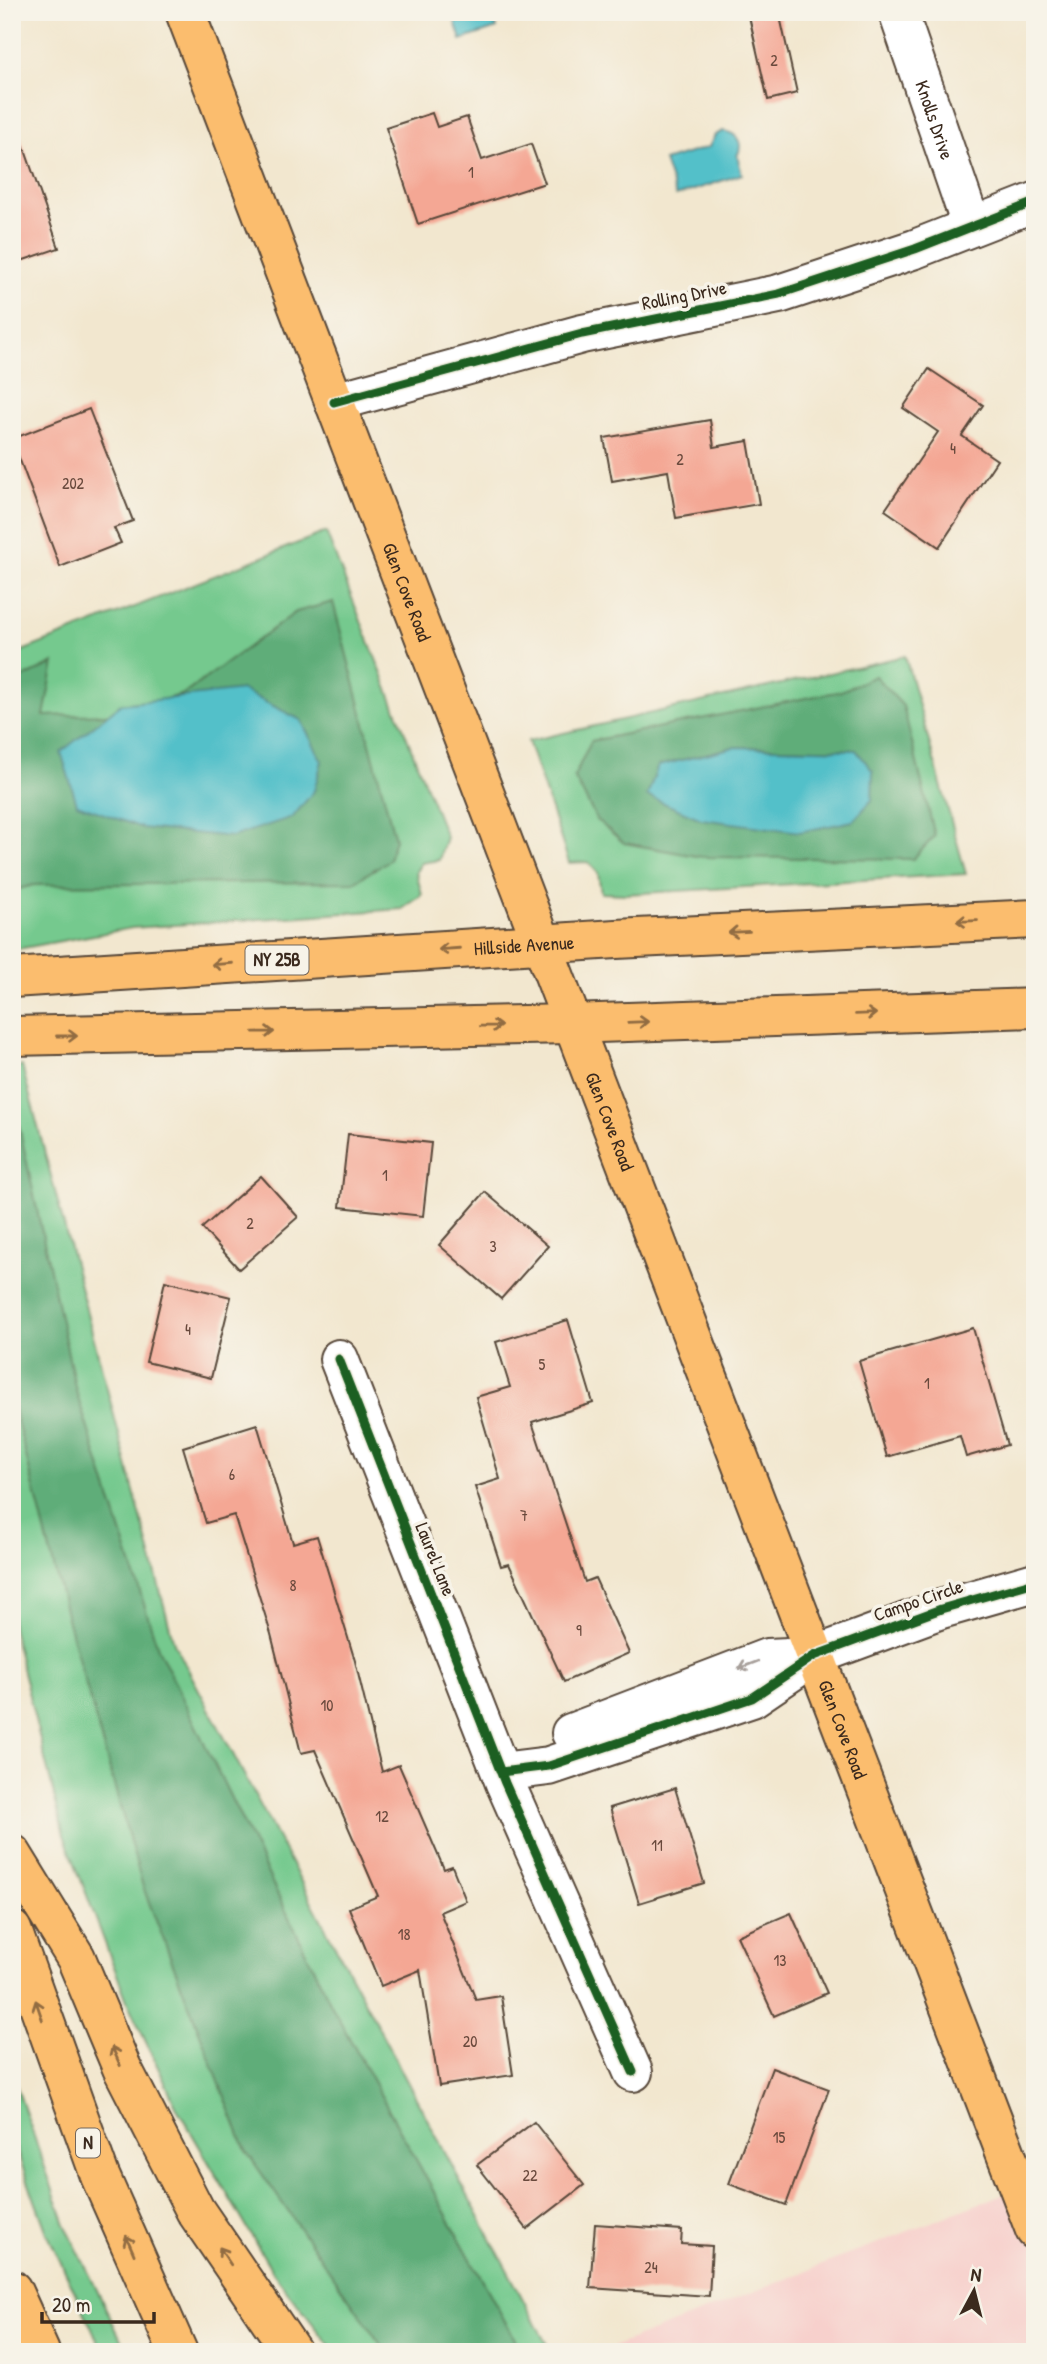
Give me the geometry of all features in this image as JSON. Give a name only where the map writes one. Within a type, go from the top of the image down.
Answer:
[{"type":"main road","name":"Glen Cove Road","points":[[185,12],[542,943],[570,1024],[1035,2230]]},
{"type":"main road","name":"Hillside Avenue","points":[[12,978],[542,943],[1035,919]]},
{"type":"main road","points":[[12,1036],[570,1024],[1035,1009]]},
{"type":"main road","points":[[12,1854],[76,1958],[122,2068],[195,2210],[292,2352]]},
{"type":"main road","name":"N","points":[[12,1930],[100,2176],[178,2352]]},
{"type":"main road","points":[[12,2290],[40,2352]]},
{"type":"street","name":"Knolls Drive","points":[[898,12],[971,225]]},
{"type":"street","name":"Rolling Drive","points":[[334,402],[582,334],[779,294],[915,249],[1035,202]]},
{"type":"street","name":"Laurel Lane","points":[[338,1359],[501,1772],[634,2072]]},
{"type":"street","name":"Campo Circle","points":[[814,1656],[941,1609],[1035,1582]]},
{"type":"street","points":[[501,1772],[547,1742],[767,1658],[814,1656]]},
{"type":"shaded area","points":[[1018,2188],[1035,2230],[1035,2352],[600,2352]]},
{"type":"green space","points":[[326,532],[446,837],[439,860],[421,863],[416,872],[422,895],[402,909],[132,928],[12,950],[12,655]]},
{"type":"green space","points":[[333,602],[395,839],[389,860],[354,882],[34,885],[12,891],[12,683],[54,663],[44,716],[109,714],[184,694],[296,612]]},
{"type":"green space","points":[[905,656],[966,874],[626,894],[601,893],[598,873],[588,862],[569,863],[528,741]]},
{"type":"green space","points":[[875,676],[903,706],[935,836],[913,859],[702,857],[624,843],[597,820],[574,777],[591,741],[841,691]],"holes":[[[734,747],[856,750],[658,766]]]},
{"type":"green space","points":[[22,1066],[174,1643],[551,2352],[335,2352],[274,2274],[178,2110],[129,2006],[64,1835],[12,1628],[12,1068]]},
{"type":"green space","points":[[12,1112],[17,1116],[76,1391],[158,1648],[335,2012],[522,2352],[386,2352],[246,2151],[143,1887],[68,1622],[12,1401]]},
{"type":"green space","points":[[12,2074],[65,2224],[127,2352],[103,2352],[47,2233],[12,2138]]},
{"type":"water","points":[[452,12],[492,12],[497,28],[461,40]]},
{"type":"water","points":[[723,131],[732,134],[740,143],[737,156],[742,174],[676,196],[664,161],[709,147],[715,135]]},
{"type":"water","points":[[242,690],[301,720],[322,761],[314,791],[293,817],[232,837],[142,828],[77,804],[61,752],[121,704]]},
{"type":"water","points":[[734,747],[856,750],[873,771],[872,800],[853,821],[800,832],[701,819],[647,796],[658,766]]},
{"type":"building","points":[[748,12],[779,12],[797,93],[768,100]]},
{"type":"building","points":[[432,113],[437,127],[467,117],[482,160],[531,144],[545,183],[418,224],[386,128]]},
{"type":"building","points":[[17,127],[59,248],[12,264],[12,128]]},
{"type":"building","points":[[929,369],[983,405],[962,436],[997,460],[939,547],[885,510],[938,432],[903,408]]},
{"type":"building","points":[[89,409],[133,521],[114,528],[121,543],[60,567],[12,439]]},
{"type":"building","points":[[710,420],[714,447],[748,441],[759,504],[676,518],[668,471],[612,481],[604,438]]},
{"type":"building","points":[[348,1134],[431,1143],[423,1216],[340,1207]]},
{"type":"building","points":[[261,1176],[298,1217],[239,1269],[202,1228]]},
{"type":"building","points":[[485,1192],[548,1246],[501,1299],[439,1245]]},
{"type":"building","points":[[165,1281],[231,1297],[211,1378],[146,1362]]},
{"type":"building","points":[[568,1320],[593,1403],[532,1422],[585,1582],[595,1578],[629,1653],[564,1682],[509,1564],[501,1566],[475,1487],[500,1479],[476,1397],[510,1387],[496,1342]]},
{"type":"building","points":[[973,1328],[1007,1445],[966,1457],[960,1436],[887,1457],[859,1361]]},
{"type":"building","points":[[257,1424],[293,1543],[317,1536],[355,1661],[382,1772],[399,1765],[444,1869],[452,1866],[466,1901],[440,1912],[476,2000],[501,1996],[513,2075],[439,2086],[420,1970],[381,1986],[349,1908],[378,1896],[315,1750],[301,1753],[271,1634],[234,1515],[206,1523],[183,1447]]},
{"type":"building","points":[[675,1788],[704,1883],[639,1903],[610,1808]]},
{"type":"building","points":[[791,1913],[827,1993],[774,2016],[737,1936]]},
{"type":"building","points":[[772,2068],[829,2089],[786,2205],[729,2184]]},
{"type":"building","points":[[534,2122],[584,2185],[527,2229],[477,2165]]},
{"type":"building","points":[[595,2224],[682,2230],[681,2244],[712,2246],[709,2296],[590,2288]]},
{"type":"cycle path","points":[[334,402],[582,334],[779,294],[915,249],[1035,202]]},
{"type":"cycle path","points":[[339,1359],[505,1783],[633,2072]]},
{"type":"cycle path","points":[[501,1772],[549,1766],[752,1698],[814,1656],[941,1609],[1035,1582]]}]
